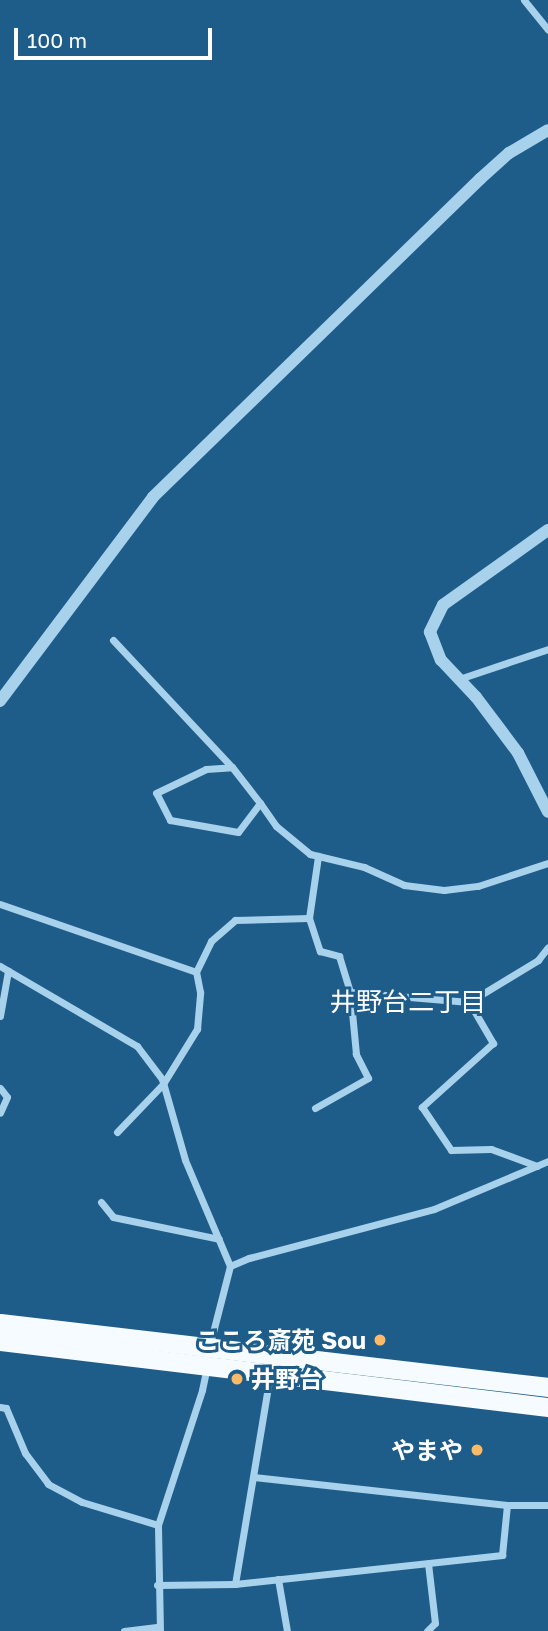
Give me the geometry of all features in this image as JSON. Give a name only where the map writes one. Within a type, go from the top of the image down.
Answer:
[{"type":"highway","points":[[0,1323],[208,1357],[270,1373],[548,1407]]},
{"type":"highway","points":[[0,1341],[548,1387]]},
{"type":"street","points":[[524,0],[548,30]]},
{"type":"street","points":[[0,701],[153,497],[480,179],[509,153],[548,130]]},
{"type":"street","points":[[548,530],[443,605],[430,632],[441,660],[518,753],[548,812]]},
{"type":"street","points":[[113,640],[232,766],[276,826],[310,854],[364,867],[404,885],[444,890],[478,886],[548,863]]},
{"type":"street","points":[[459,679],[548,649]]},
{"type":"street","points":[[232,766],[206,769],[156,793],[170,820],[238,832],[260,803]]},
{"type":"street","points":[[315,1108],[368,1078],[356,1054],[350,992],[339,956],[320,951],[309,918],[318,856]]},
{"type":"street","points":[[0,904],[196,972]]},
{"type":"street","points":[[117,1132],[163,1084],[197,1029],[200,992],[196,972],[211,942],[236,920],[309,918]]},
{"type":"street","points":[[350,992],[469,1002],[538,960],[548,947]]},
{"type":"street","points":[[0,967],[137,1046],[163,1084],[185,1160],[230,1266],[191,1427],[158,1525],[159,1629],[124,1631]]},
{"type":"street","points":[[0,1016],[8,971]]},
{"type":"street","points":[[469,1002],[494,1043],[422,1107],[451,1150],[491,1149],[537,1166]]},
{"type":"street","points":[[0,1088],[7,1097],[0,1113]]},
{"type":"street","points":[[230,1266],[249,1258],[434,1209],[548,1161]]},
{"type":"street","points":[[101,1202],[113,1217],[219,1239]]},
{"type":"street","points":[[235,1584],[270,1373]]},
{"type":"street","points":[[0,1407],[6,1408],[25,1453],[48,1484],[82,1502],[158,1525]]},
{"type":"street","points":[[254,1477],[507,1505],[548,1505]]},
{"type":"street","points":[[157,1585],[235,1584],[502,1555],[507,1505]]},
{"type":"street","points":[[427,1631],[435,1623],[428,1563]]},
{"type":"street","points":[[278,1579],[287,1631]]},
{"type":"place","name":"こころ斎苑 Sou","points":[[380,1340]]},
{"type":"place","name":"井野台","points":[[237,1379]]},
{"type":"place","name":"やまや","points":[[477,1450]]},
{"type":"district","name":"井野台二丁目","points":[[408,1002]]}]
